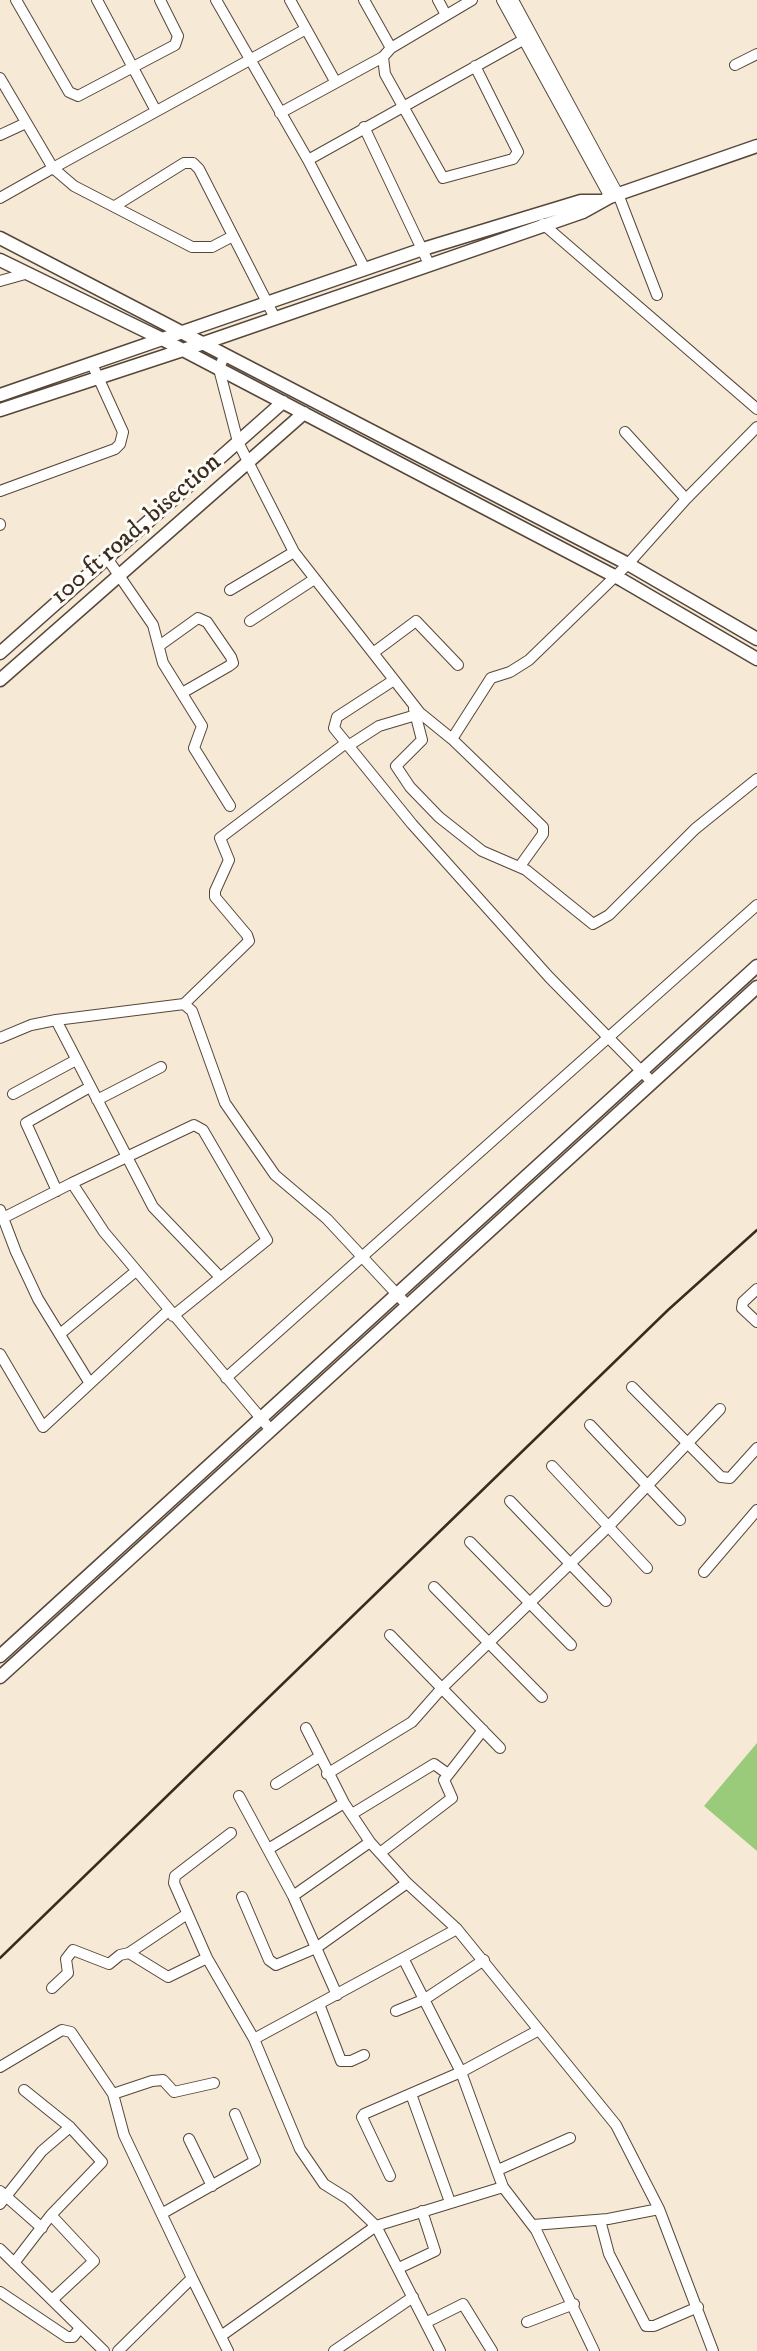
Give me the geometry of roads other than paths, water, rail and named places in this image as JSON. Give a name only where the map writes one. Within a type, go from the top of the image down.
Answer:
[{"type":"street","points":[[16,0],[73,96],[134,69],[178,41],[160,0]]},
{"type":"street","points":[[97,0],[156,111]]},
{"type":"street","points":[[216,0],[308,160],[365,269]]},
{"type":"street","points":[[290,0],[335,81]]},
{"type":"street","points":[[364,0],[391,48]]},
{"type":"street","points":[[438,0],[446,15]]},
{"type":"street","points":[[280,113],[383,57],[391,48],[472,0]]},
{"type":"street","points":[[502,0],[610,197]]},
{"type":"street","points":[[513,0],[657,295]]},
{"type":"street","points":[[0,198],[306,29]]},
{"type":"street","points":[[308,160],[404,104],[523,40]]},
{"type":"street","points":[[735,65],[757,54]]},
{"type":"street","points":[[383,57],[385,74],[443,178],[513,159],[518,148],[475,66]]},
{"type":"street","points":[[0,78],[52,168],[74,186],[192,247],[212,247],[233,236]]},
{"type":"street","points":[[0,135],[26,123]]},
{"type":"street","points":[[364,127],[429,264]]},
{"type":"street","points":[[0,410],[201,344],[583,212],[610,197],[757,146]]},
{"type":"street","points":[[115,206],[184,163],[193,163],[200,169],[275,318]]},
{"type":"street","points":[[0,395],[268,305],[423,249],[581,201],[610,197]]},
{"type":"street","points":[[543,224],[757,409]]},
{"type":"street","points":[[0,238],[628,564],[757,639]]},
{"type":"street","points":[[0,260],[283,402],[614,577],[757,659]]},
{"type":"street","points":[[0,281],[25,274]]},
{"type":"street","points":[[224,356],[219,369],[238,442],[294,552],[313,580],[394,680],[414,710],[422,740],[397,764],[397,769],[424,803],[461,835],[493,858],[520,866],[593,924],[600,922],[695,829],[757,779]]},
{"type":"street","points":[[0,491],[115,449],[120,444],[123,432],[92,364]]},
{"type":"street","points":[[0,653],[283,402]]},
{"type":"street","name":"100 ft road, bisection","points":[[0,680],[122,576],[303,413]]},
{"type":"street","points":[[452,739],[491,678],[510,672],[529,660],[628,564],[686,499],[757,427]]},
{"type":"street","points":[[625,432],[686,499]]},
{"type":"street","points":[[230,590],[294,552]]},
{"type":"street","points":[[107,558],[122,576],[153,625],[163,663],[202,726],[194,748],[230,806]]},
{"type":"street","points":[[250,621],[313,580]]},
{"type":"street","points":[[159,646],[198,618],[207,622],[232,657],[229,666],[182,693]]},
{"type":"street","points":[[373,653],[416,621],[458,665]]},
{"type":"street","points":[[394,680],[334,720],[334,728],[421,834],[549,977],[652,1082]]},
{"type":"street","points":[[414,710],[452,739],[543,827],[543,834],[520,866]]},
{"type":"street","points":[[0,1038],[32,1025],[56,1020],[184,1004],[249,941],[215,897],[229,860],[220,838],[347,745],[414,710]]},
{"type":"street","points":[[226,1378],[757,905]]},
{"type":"street","points":[[0,1677],[265,1424],[396,1293],[757,966]]},
{"type":"street","points":[[0,1656],[265,1424],[407,1304],[757,986]]},
{"type":"street","points":[[184,1004],[192,1012],[225,1103],[275,1175],[327,1219],[407,1304]]},
{"type":"street","points":[[56,1020],[153,1207],[220,1277]]},
{"type":"street","points":[[13,1094],[76,1060]]},
{"type":"street","points":[[97,1100],[161,1067]]},
{"type":"street","points":[[57,1191],[26,1124],[90,1087]]},
{"type":"street","points":[[0,1354],[43,1427],[89,1382],[171,1313],[265,1242],[267,1237],[203,1130],[194,1125],[57,1191],[1,1214],[21,1264],[89,1382]]},
{"type":"street","points":[[72,1183],[91,1216],[265,1424]]},
{"type":"street","points":[[60,1334],[136,1271]]},
{"type":"street","points":[[757,1289],[743,1303],[742,1308],[757,1322]]},
{"type":"street","points":[[632,1387],[688,1445],[725,1478],[730,1478],[757,1448]]},
{"type":"street","points":[[327,1774],[401,1731],[607,1528],[720,1409]]},
{"type":"street","points":[[590,1424],[680,1520]]},
{"type":"street","points":[[552,1466],[647,1568]]},
{"type":"street","points":[[510,1501],[606,1601]]},
{"type":"street","points":[[704,1572],[757,1510]]},
{"type":"street","points":[[471,1542],[571,1645]]},
{"type":"street","points":[[435,1587],[542,1698]]},
{"type":"street","points":[[43,1616],[54,1627]]},
{"type":"street","points":[[390,1635],[500,1748]]},
{"type":"street","points":[[306,1728],[327,1774],[370,1842],[407,1883],[457,1929],[484,1960],[616,2125],[659,2209],[713,2351]]},
{"type":"street","points":[[380,1853],[452,1798],[444,1782],[483,1730]]},
{"type":"street","points":[[276,1784],[319,1757]]},
{"type":"street","points":[[352,1814],[435,1763],[448,1774]]},
{"type":"street","points":[[239,1796],[270,1849],[337,1995]]},
{"type":"street","points":[[270,1849],[344,1803]]},
{"type":"street","points":[[231,1833],[173,1879],[187,1914],[207,1958],[254,2039],[283,2114],[317,2176],[376,2225],[427,2322],[438,2350]]},
{"type":"street","points":[[293,1896],[370,1842]]},
{"type":"street","points":[[242,1897],[270,1963],[276,1965],[316,1948],[407,1883]]},
{"type":"street","points":[[52,1989],[68,1973],[66,1959],[73,1950],[109,1964],[187,1914]]},
{"type":"street","points":[[254,2039],[457,1929]]},
{"type":"street","points":[[130,1953],[168,1977],[207,1958]]},
{"type":"street","points":[[404,1960],[461,2072],[503,2188],[533,2225],[574,2304],[594,2351]]},
{"type":"street","points":[[396,2011],[425,1999],[484,1960]]},
{"type":"street","points":[[320,2004],[341,2061],[351,2061],[364,2055]]},
{"type":"street","points":[[0,2067],[66,2029],[81,2043],[113,2094],[124,2135],[228,2351]]},
{"type":"street","points":[[390,2176],[362,2116],[461,2072],[539,2030]]},
{"type":"street","points":[[113,2094],[132,2085],[161,2080],[174,2092],[214,2083]]},
{"type":"street","points":[[14,2263],[51,2215],[102,2162],[70,2127],[24,2090]]},
{"type":"street","points":[[411,2094],[450,2202]]},
{"type":"street","points":[[163,2213],[256,2161],[235,2115]]},
{"type":"street","points":[[41,2228],[2,2197],[41,2151],[70,2127]]},
{"type":"street","points":[[498,2170],[570,2138]]},
{"type":"street","points":[[189,2139],[212,2186]]},
{"type":"street","points":[[221,2336],[376,2225],[503,2188]]},
{"type":"street","points":[[533,2225],[600,2220],[659,2209]]},
{"type":"street","points":[[399,2268],[435,2251],[422,2211]]},
{"type":"street","points":[[51,2215],[94,2261],[52,2300]]},
{"type":"street","points":[[600,2220],[609,2254],[646,2326],[654,2326],[698,2307]]},
{"type":"street","points":[[0,2249],[104,2351]]},
{"type":"street","points":[[118,2351],[192,2278]]},
{"type":"street","points":[[0,2292],[67,2337],[73,2337],[80,2328]]},
{"type":"street","points":[[334,2351],[413,2297]]},
{"type":"street","points":[[427,2322],[464,2304],[492,2351]]},
{"type":"street","points":[[527,2322],[574,2304]]},
{"type":"railway","points":[[0,1958],[668,1310],[757,1230]]}]
